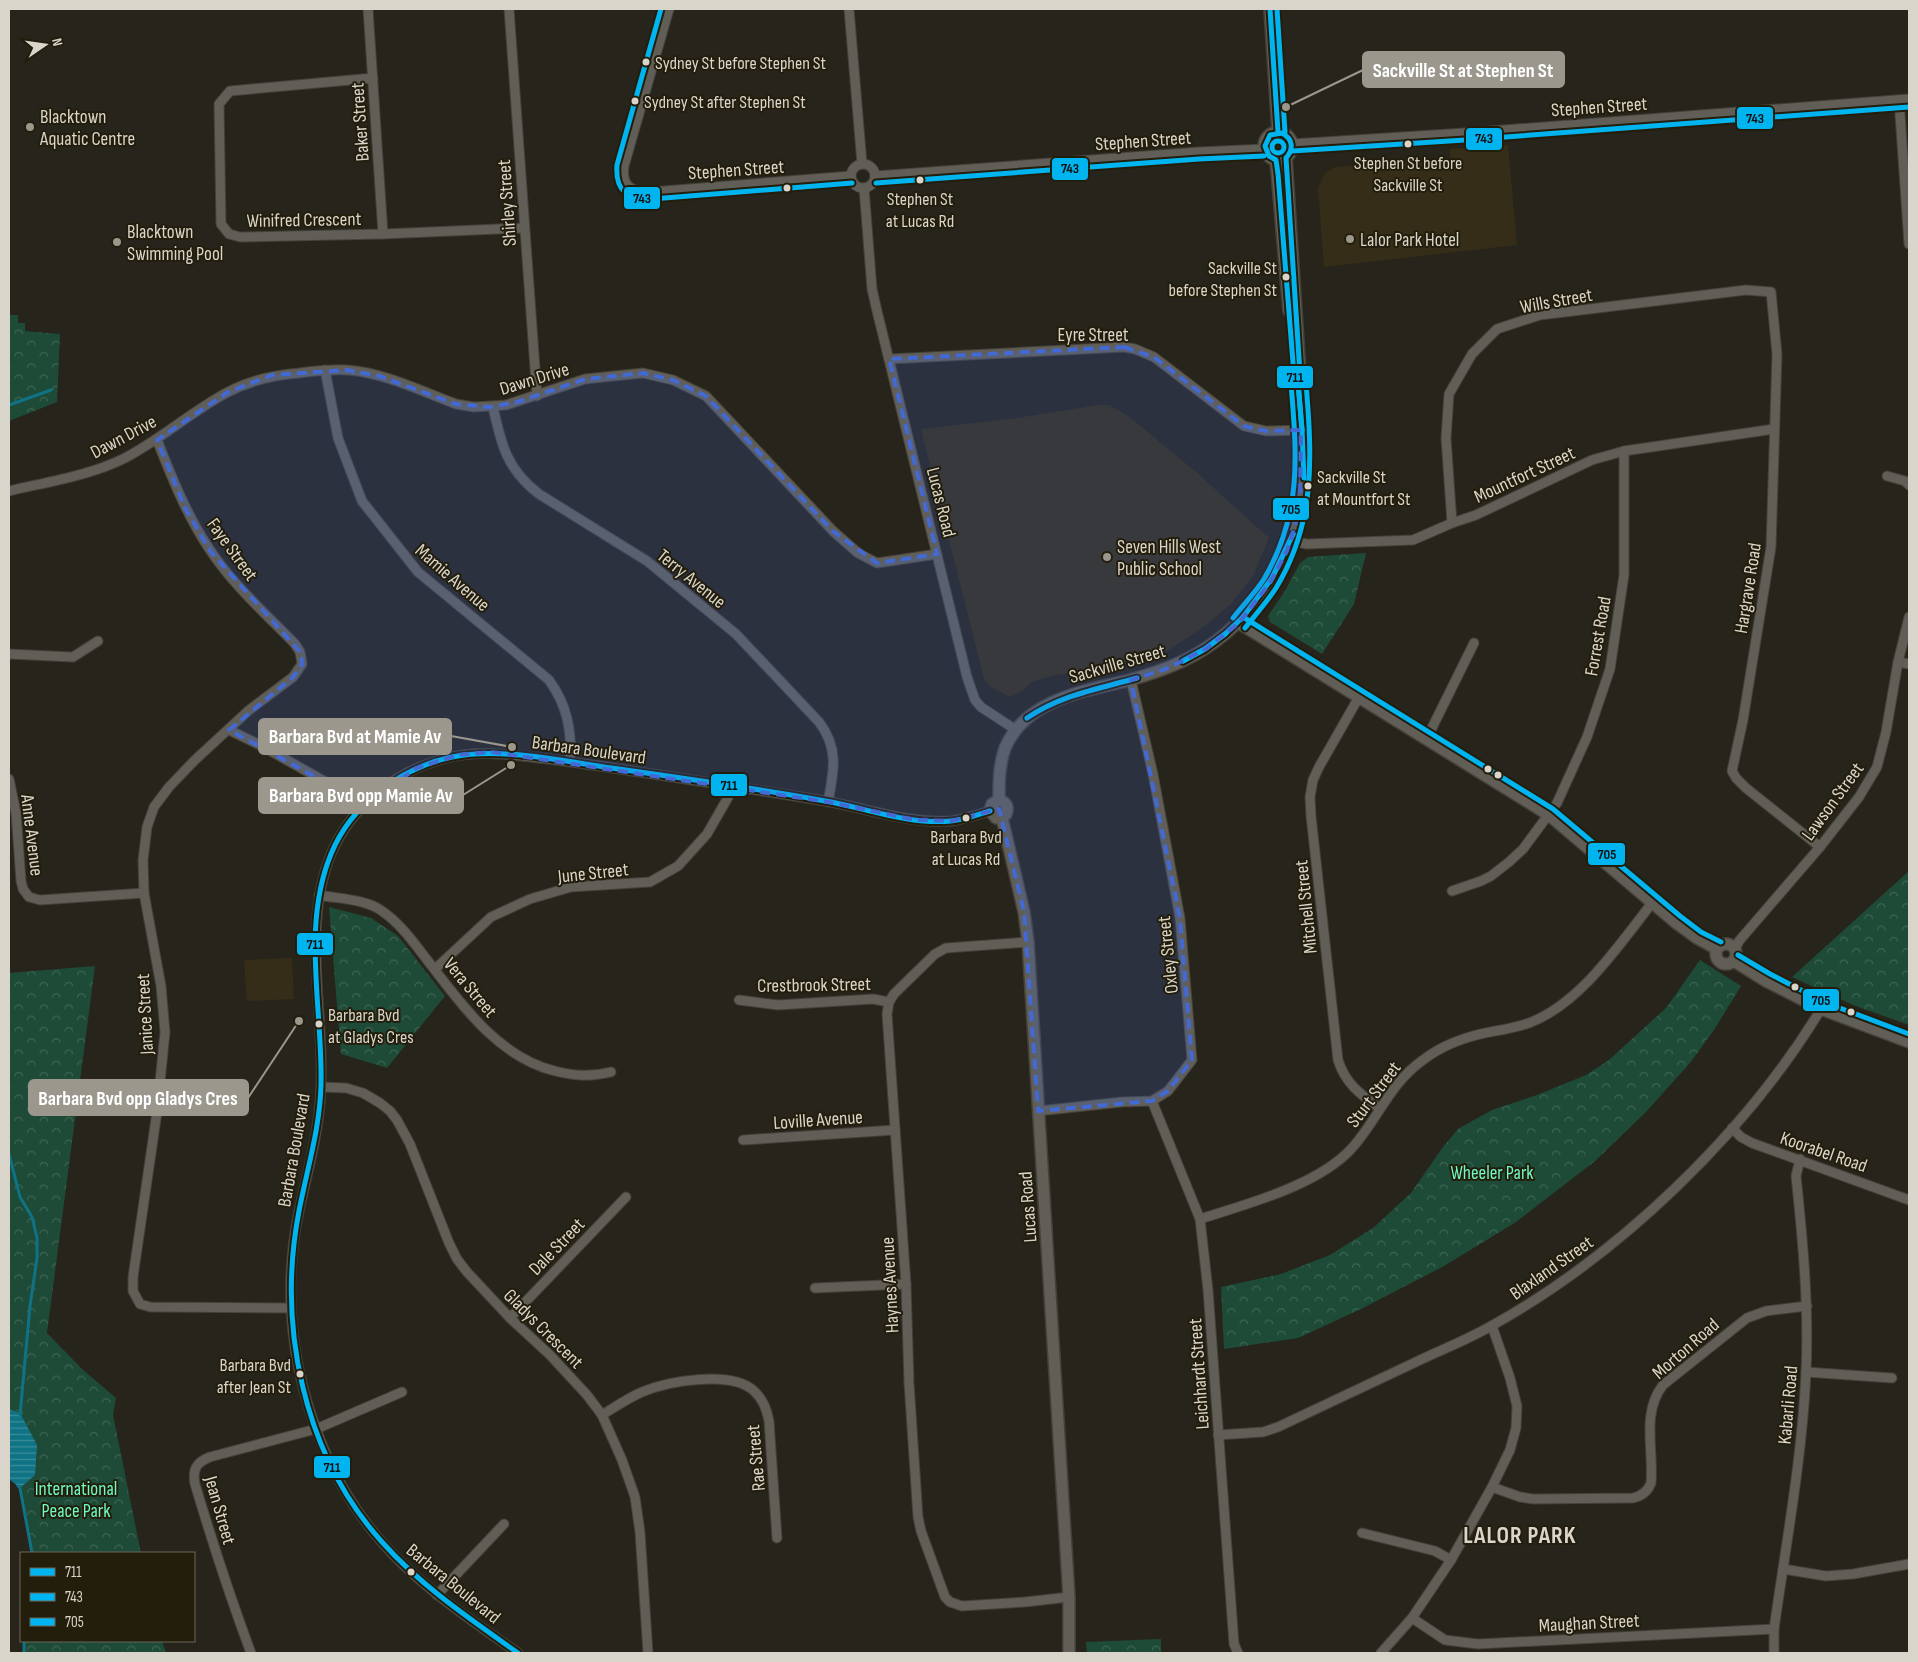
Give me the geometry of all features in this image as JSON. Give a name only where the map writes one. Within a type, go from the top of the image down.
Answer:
[{"type":"street","name":"Baker Street","points":[[368,9],[383,234]]},
{"type":"street","name":"Shirley Street","points":[[509,9],[537,396]]},
{"type":"street","name":"Stephen Street","points":[[669,9],[624,166],[623,173],[626,183],[635,190],[651,192],[851,176]]},
{"type":"street","points":[[849,9],[862,164]]},
{"type":"street","points":[[1270,9],[1278,132]]},
{"type":"street","name":"Winifred Crescent","points":[[373,78],[230,91],[219,104],[221,224],[229,234],[240,237],[383,234],[524,228]]},
{"type":"street","points":[[1899,100],[1909,244]]},
{"type":"street","name":"Stephen Street","points":[[1292,144],[1909,100]]},
{"type":"street","points":[[1278,132],[1288,137],[1292,144],[1291,152],[1281,159],[1269,156],[1264,150],[1267,138],[1278,132]]},
{"type":"street","name":"Stephen Street","points":[[875,176],[1208,152],[1264,150]]},
{"type":"street","name":"Sackville Street","points":[[1016,730],[1030,716],[1063,697],[1150,674],[1184,661],[1206,649],[1239,623],[1270,584],[1291,541],[1301,500],[1304,470],[1290,204],[1281,159]]},
{"type":"street","points":[[862,164],[873,169],[875,176],[873,183],[860,188],[854,184],[851,176],[856,167],[862,164]]},
{"type":"street","name":"Lucas Road","points":[[864,188],[872,288],[972,692],[981,707],[1016,730]]},
{"type":"street","name":"Wills Street","points":[[1452,523],[1446,438],[1449,394],[1472,354],[1497,329],[1540,316],[1746,290],[1771,292]]},
{"type":"street","name":"Hargrave Road","points":[[1771,292],[1777,354],[1771,547],[1743,720],[1732,770],[1736,778],[1746,788],[1820,847]]},
{"type":"street","name":"Eyre Street","points":[[889,358],[1124,347],[1154,358],[1244,426],[1266,431],[1302,430]]},
{"type":"street","name":"Mamie Avenue","points":[[325,370],[338,438],[362,501],[418,572],[549,680],[559,694],[569,721],[571,737],[570,762]]},
{"type":"street","name":"Dawn Drive","points":[[9,491],[84,474],[123,459],[157,440],[209,403],[248,382],[272,375],[347,370],[370,374],[456,404],[474,407],[493,407],[537,396],[585,379],[643,373],[672,380],[706,396],[833,531],[858,553],[877,563],[937,554]]},
{"type":"street","name":"Terry Avenue","points":[[493,407],[505,454],[525,483],[539,494],[647,561],[736,634],[819,722],[829,738],[834,756],[828,802]]},
{"type":"street","name":"Mountfort Street","points":[[1291,541],[1307,544],[1413,540],[1476,515],[1592,460],[1624,451],[1774,429]]},
{"type":"street","name":"Faye Street","points":[[157,440],[185,508],[210,551],[233,580],[295,644],[300,652],[302,664]]},
{"type":"street","name":"Forrest Road","points":[[1452,891],[1481,881],[1504,866],[1523,849],[1549,815],[1568,781],[1588,737],[1610,669],[1624,575],[1624,451]]},
{"type":"street","points":[[1887,476],[1909,485]]},
{"type":"street","name":"Lawson Street","points":[[1734,955],[1739,941],[1820,847],[1859,797],[1877,767],[1886,732],[1898,662],[1909,618]]},
{"type":"street","points":[[1239,623],[1549,815],[1652,903],[1697,938],[1717,950]]},
{"type":"street","points":[[9,654],[73,657],[98,641]]},
{"type":"street","points":[[1427,738],[1474,643]]},
{"type":"street","points":[[1898,662],[1909,664]]},
{"type":"street","name":"Janice Street","points":[[290,1308],[150,1307],[140,1304],[133,1291],[137,1240],[163,1068],[165,1032],[162,986],[144,893],[147,827],[154,807],[188,766],[248,711],[293,677],[302,664]]},
{"type":"street","name":"Oxley Street","points":[[1132,680],[1153,774],[1180,918],[1192,1060],[1168,1091],[1152,1101]]},
{"type":"street","name":"Mitchell Street","points":[[1359,697],[1316,774],[1310,797],[1338,1060],[1344,1077],[1351,1086],[1379,1108]]},
{"type":"street","points":[[229,730],[365,804]]},
{"type":"street","points":[[999,800],[1002,758],[1016,730]]},
{"type":"street","name":"Barbara Boulevard","points":[[518,1653],[437,1595],[393,1556],[361,1517],[338,1479],[316,1429],[299,1377],[290,1308],[293,1248],[299,1211],[319,1121],[322,1059],[316,923],[319,895],[326,867],[336,843],[349,823],[365,804],[406,773],[458,755],[491,752],[570,762],[828,802],[916,820],[951,821],[990,811]]},
{"type":"street","name":"Anne Avenue","points":[[9,779],[16,813],[21,881],[23,889],[29,897],[40,900],[144,893]]},
{"type":"street","name":"June Street","points":[[435,969],[491,917],[530,899],[571,887],[650,882],[678,866],[707,834],[734,787]]},
{"type":"street","points":[[999,800],[1008,807],[1006,814],[1002,818],[996,818],[990,811],[992,804],[999,800]]},
{"type":"street","name":"Lucas Road","points":[[1002,818],[1024,912],[1028,942],[1069,1597],[1069,1653]]},
{"type":"street","name":"Vera Street","points":[[319,895],[366,904],[380,909],[404,929],[470,1013],[510,1051],[535,1064],[572,1075],[598,1075],[611,1072]]},
{"type":"street","name":"Sturt Street","points":[[1200,1219],[1292,1187],[1335,1164],[1354,1146],[1379,1108],[1406,1073],[1440,1048],[1468,1037],[1527,1024],[1549,1014],[1569,1001],[1618,946],[1652,903]]},
{"type":"street","points":[[889,1002],[894,994],[935,954],[946,948],[1028,942]]},
{"type":"street","points":[[1734,955],[1729,964],[1719,962],[1716,956],[1717,950],[1726,944],[1734,955],[1766,981],[1821,1009],[1909,1042]]},
{"type":"street","name":"Crestbrook Street","points":[[739,1000],[778,1005],[873,999],[889,1002]]},
{"type":"street","name":"Haynes Avenue","points":[[889,1002],[887,1014],[906,1284],[909,1383],[918,1517],[942,1592],[950,1602],[962,1606],[1069,1597]]},
{"type":"street","name":"Blaxland Street","points":[[1218,1434],[1263,1432],[1278,1427],[1492,1326],[1563,1281],[1602,1251],[1683,1179],[1732,1128],[1788,1058],[1821,1009]]},
{"type":"street","name":"Gladys Crescent","points":[[321,1087],[346,1088],[363,1093],[390,1111],[410,1144],[449,1243],[457,1258],[467,1272],[510,1318],[550,1355],[587,1395],[602,1415],[622,1460],[635,1497],[640,1532],[648,1653]]},
{"type":"street","points":[[1038,1112],[1122,1102],[1152,1101]]},
{"type":"street","name":"Leichhardt Street","points":[[1152,1101],[1200,1219],[1208,1296],[1234,1644],[1238,1653]]},
{"type":"street","name":"Koorabel Road","points":[[1732,1128],[1741,1137],[1752,1143],[1909,1200]]},
{"type":"street","name":"Loville Avenue","points":[[744,1140],[895,1130]]},
{"type":"street","name":"Kabarli Road","points":[[1774,1653],[1774,1629],[1802,1432],[1806,1372],[1807,1306],[1796,1176],[1800,1159]]},
{"type":"street","name":"Dale Street","points":[[510,1318],[626,1197]]},
{"type":"street","points":[[814,1288],[906,1284]]},
{"type":"street","name":"Morton Road","points":[[1492,1487],[1533,1499],[1634,1498],[1640,1496],[1648,1490],[1651,1483],[1651,1410],[1654,1398],[1664,1385],[1747,1318],[1766,1311],[1807,1306]]},
{"type":"street","points":[[1381,1653],[1412,1618],[1451,1560],[1492,1487],[1510,1450],[1517,1417],[1513,1388],[1492,1326]]},
{"type":"street","points":[[1806,1372],[1892,1378]]},
{"type":"street","name":"Rae Street","points":[[602,1415],[641,1393],[658,1386],[693,1380],[732,1381],[753,1390],[761,1398],[769,1421],[778,1538]]},
{"type":"street","points":[[316,1429],[402,1392]]},
{"type":"street","name":"Jean Street","points":[[251,1653],[227,1588],[195,1484],[194,1469],[202,1460],[210,1457],[316,1429]]},
{"type":"street","points":[[437,1595],[504,1524]]},
{"type":"street","points":[[1362,1533],[1435,1551],[1451,1560]]},
{"type":"street","points":[[1783,1569],[1826,1576],[1853,1574],[1909,1564]]},
{"type":"street","name":"Lucas Road","points":[[1069,1597],[1077,1653]]},
{"type":"street","name":"Maughan Street","points":[[1412,1618],[1445,1640],[1478,1644],[1774,1629]]},
{"type":"highlighted area","points":[[1124,347],[1154,357],[1244,426],[1266,431],[1301,430],[1300,510],[1287,551],[1270,583],[1239,623],[1206,649],[1166,669],[1131,680],[1180,918],[1192,1060],[1168,1091],[1152,1101],[1038,1111],[1024,912],[999,809],[951,821],[916,820],[828,802],[491,752],[458,755],[417,768],[365,804],[229,730],[293,677],[302,664],[300,652],[210,551],[185,508],[157,440],[228,392],[272,375],[347,370],[379,376],[456,404],[490,407],[517,402],[585,379],[643,373],[673,380],[706,396],[833,531],[877,563],[937,554],[889,359]]},
{"type":"shaded area","points":[[1508,145],[1517,245],[1324,267],[1318,188],[1328,171],[1335,167],[1450,159],[1450,149]]},
{"type":"shaded area","name":"Seven Hills West Public School","points":[[1098,405],[1109,405],[1128,416],[1195,471],[1269,538],[1253,576],[1231,604],[1205,626],[1164,653],[1133,663],[1051,676],[1032,682],[1022,691],[1010,697],[989,686],[984,679],[921,429],[1017,418]]},
{"type":"shaded area","points":[[292,958],[294,999],[247,1001],[244,960]]},
{"type":"green space","points":[[9,315],[18,315],[18,323],[25,323],[25,331],[60,334],[57,402],[9,421]]},
{"type":"green space","points":[[1366,553],[1354,604],[1322,654],[1270,622],[1268,616],[1285,591],[1300,563],[1308,557]]},
{"type":"green space","points":[[1909,871],[1909,1025],[1853,1005],[1792,977]]},
{"type":"green space","points":[[329,907],[371,918],[398,936],[445,996],[387,1068],[341,1054]]},
{"type":"green space","name":"Wheeler Park","points":[[1700,960],[1741,986],[1714,1030],[1690,1063],[1645,1113],[1595,1161],[1516,1222],[1444,1266],[1361,1309],[1298,1338],[1224,1349],[1221,1287],[1281,1274],[1330,1255],[1373,1228],[1411,1193],[1458,1129],[1492,1110],[1537,1095],[1586,1075],[1609,1060],[1666,1008]]},
{"type":"green space","name":"International Peace Park","points":[[95,966],[47,1333],[83,1370],[116,1398],[113,1415],[141,1552],[32,1552],[20,1488],[20,1413],[9,1409],[9,973]]},
{"type":"green space","points":[[1502,1149],[1516,1166],[1498,1181],[1484,1164]]},
{"type":"green space","points":[[1161,1639],[1161,1653],[1087,1653],[1086,1642]]},
{"type":"green space","points":[[24,1642],[162,1642],[166,1653],[24,1653]]},
{"type":"water","points":[[9,1409],[20,1413],[37,1445],[35,1475],[20,1488],[9,1479]]},
{"type":"waterway","points":[[9,405],[51,390]]},
{"type":"waterway","points":[[9,1154],[20,1197],[32,1217],[37,1238],[37,1258],[30,1306],[20,1415]]},
{"type":"waterway","points":[[18,1486],[20,1488],[32,1552]]},
{"type":"waterway","points":[[24,1642],[24,1653]]},
{"type":"transit line","name":"743","points":[[661,9],[617,165],[618,181],[624,192],[643,199],[652,199],[852,183]]},
{"type":"transit line","name":"711","points":[[1270,9],[1278,132]]},
{"type":"transit line","name":"705","points":[[1277,9],[1285,132]]},
{"type":"transit line","name":"743","points":[[1292,151],[1909,107]]},
{"type":"transit line","name":"711","points":[[1282,133],[1286,135],[1291,144],[1286,158],[1300,374],[1298,382],[1294,375],[1278,174],[1276,160],[1269,156],[1265,146],[1270,135],[1282,133]]},
{"type":"transit line","name":"705","points":[[1278,141],[1284,147],[1278,153],[1272,147],[1278,141]]},
{"type":"transit line","name":"743","points":[[876,183],[1199,159],[1264,156]]},
{"type":"transit line","name":"711","points":[[1298,382],[1302,430]]},
{"type":"transit line","name":"711","points":[[1298,382],[1302,430]]},
{"type":"transit line","name":"705","points":[[1245,628],[1276,588],[1289,563],[1305,514],[1310,463],[1306,383]]},
{"type":"transit line","name":"705","points":[[1233,618],[1264,579],[1276,555],[1291,508],[1295,460],[1291,384]]},
{"type":"transit line","name":"711","points":[[1302,430],[1304,478]]},
{"type":"transit line","name":"711","points":[[1272,578],[1293,534]]},
{"type":"transit line","name":"711","points":[[1272,578],[1293,534]]},
{"type":"transit line","name":"711","points":[[1225,634],[1243,617],[1272,578]]},
{"type":"transit line","name":"705","points":[[1243,617],[1553,809],[1680,916],[1701,932],[1721,942]]},
{"type":"transit line","name":"711","points":[[1183,661],[1205,649],[1225,634]]},
{"type":"transit line","name":"711","points":[[1183,661],[1205,649],[1225,634]]},
{"type":"transit line","name":"711","points":[[1027,718],[1066,698],[1137,678]]},
{"type":"transit line","name":"711","points":[[518,1653],[464,1615],[413,1573],[382,1542],[355,1507],[333,1469],[315,1429],[303,1386],[295,1343],[292,1298],[293,1254],[299,1211],[316,1133],[320,1101],[321,1056],[315,939],[317,910],[322,882],[331,854],[340,836],[364,805],[379,791],[396,780],[433,762],[471,754],[531,756],[745,787],[825,801],[919,821],[956,820],[990,811]]},
{"type":"transit line","name":"705","points":[[1738,955],[1824,1002],[1909,1034]]},
{"type":"place","name":"Sydney St before Stephen St","points":[[646,62]]},
{"type":"place","name":"Sydney St after Stephen St","points":[[635,101]]},
{"type":"place","name":"Sackville St at Stephen St","points":[[1286,107]]},
{"type":"place","name":"Blacktown Aquatic Centre","points":[[30,127]]},
{"type":"place","name":"Stephen St before Sackville St","points":[[1408,144]]},
{"type":"place","name":"Stephen St at Lucas Rd","points":[[920,180]]},
{"type":"place","name":"Lalor Park Hotel","points":[[1350,239]]},
{"type":"place","name":"Blacktown Swimming Pool","points":[[117,242]]},
{"type":"place","name":"Sackville St before Stephen St","points":[[1286,277]]},
{"type":"place","name":"Sackville St at Mountfort St","points":[[1308,486]]},
{"type":"place","name":"Seven Hills West Public School","points":[[1107,557]]},
{"type":"place","name":"Barbara Bvd at Mamie Av","points":[[512,747]]},
{"type":"place","name":"Barbara Bvd opp Mamie Av","points":[[511,765]]},
{"type":"place","name":"Barbara Bvd at Lucas Rd","points":[[966,818]]},
{"type":"place","name":"Barbara Bvd opp Gladys Cres","points":[[299,1021]]},
{"type":"place","name":"Barbara Bvd at Gladys Cres","points":[[319,1024]]},
{"type":"place","name":"Barbara Bvd after Jean St","points":[[300,1374]]},
{"type":"district","name":"LALOR PARK","points":[[1520,1535]]}]
